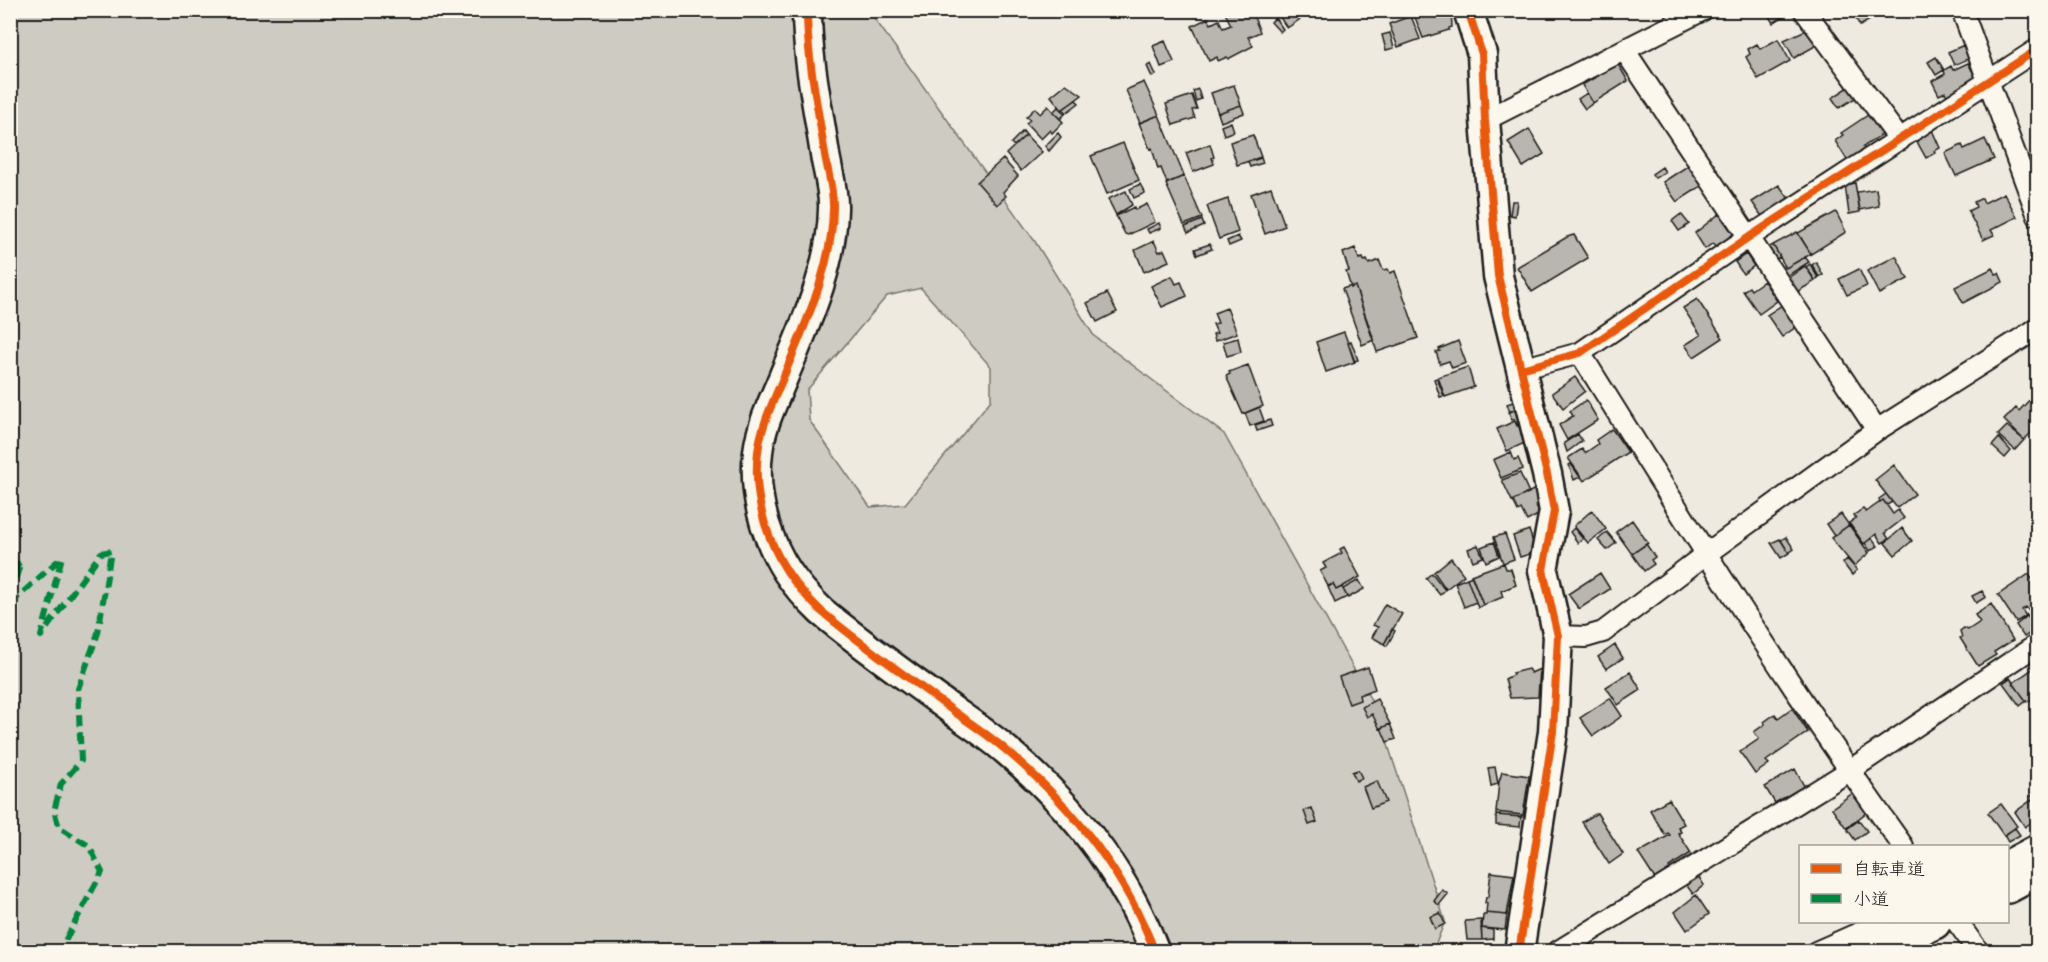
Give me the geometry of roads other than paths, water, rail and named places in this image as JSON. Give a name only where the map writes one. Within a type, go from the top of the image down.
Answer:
[{"type":"highway","points":[[2009,885],[2037,870]]},
{"type":"highway","points":[[1871,951],[1930,923]]},
{"type":"street","points":[[807,10],[807,39],[833,208],[829,259],[767,416],[758,451],[761,511],[771,543],[783,567],[799,590],[821,611],[1006,750],[1044,784],[1081,825],[1114,869],[1155,951]]},
{"type":"street","points":[[1468,10],[1482,54],[1498,276],[1554,511],[1543,570],[1558,636],[1553,732],[1519,951]]},
{"type":"street","points":[[1485,120],[1703,10]]},
{"type":"street","points":[[1804,10],[1900,140]]},
{"type":"street","points":[[1962,10],[2037,216]]},
{"type":"street","points":[[1521,369],[1580,353],[1749,237],[2037,49]]},
{"type":"street","points":[[1625,51],[1877,430]]},
{"type":"street","points":[[1558,636],[1586,637],[1603,632],[1877,430],[2037,328]]},
{"type":"street","points":[[1580,353],[1706,554],[1849,771],[1902,845]]},
{"type":"street","points":[[1557,951],[1849,771],[2037,644]]},
{"type":"street","points":[[2009,859],[2037,844]]},
{"type":"street","points":[[1816,951],[1879,923]]},
{"type":"street","points":[[1958,923],[1978,951]]}]
